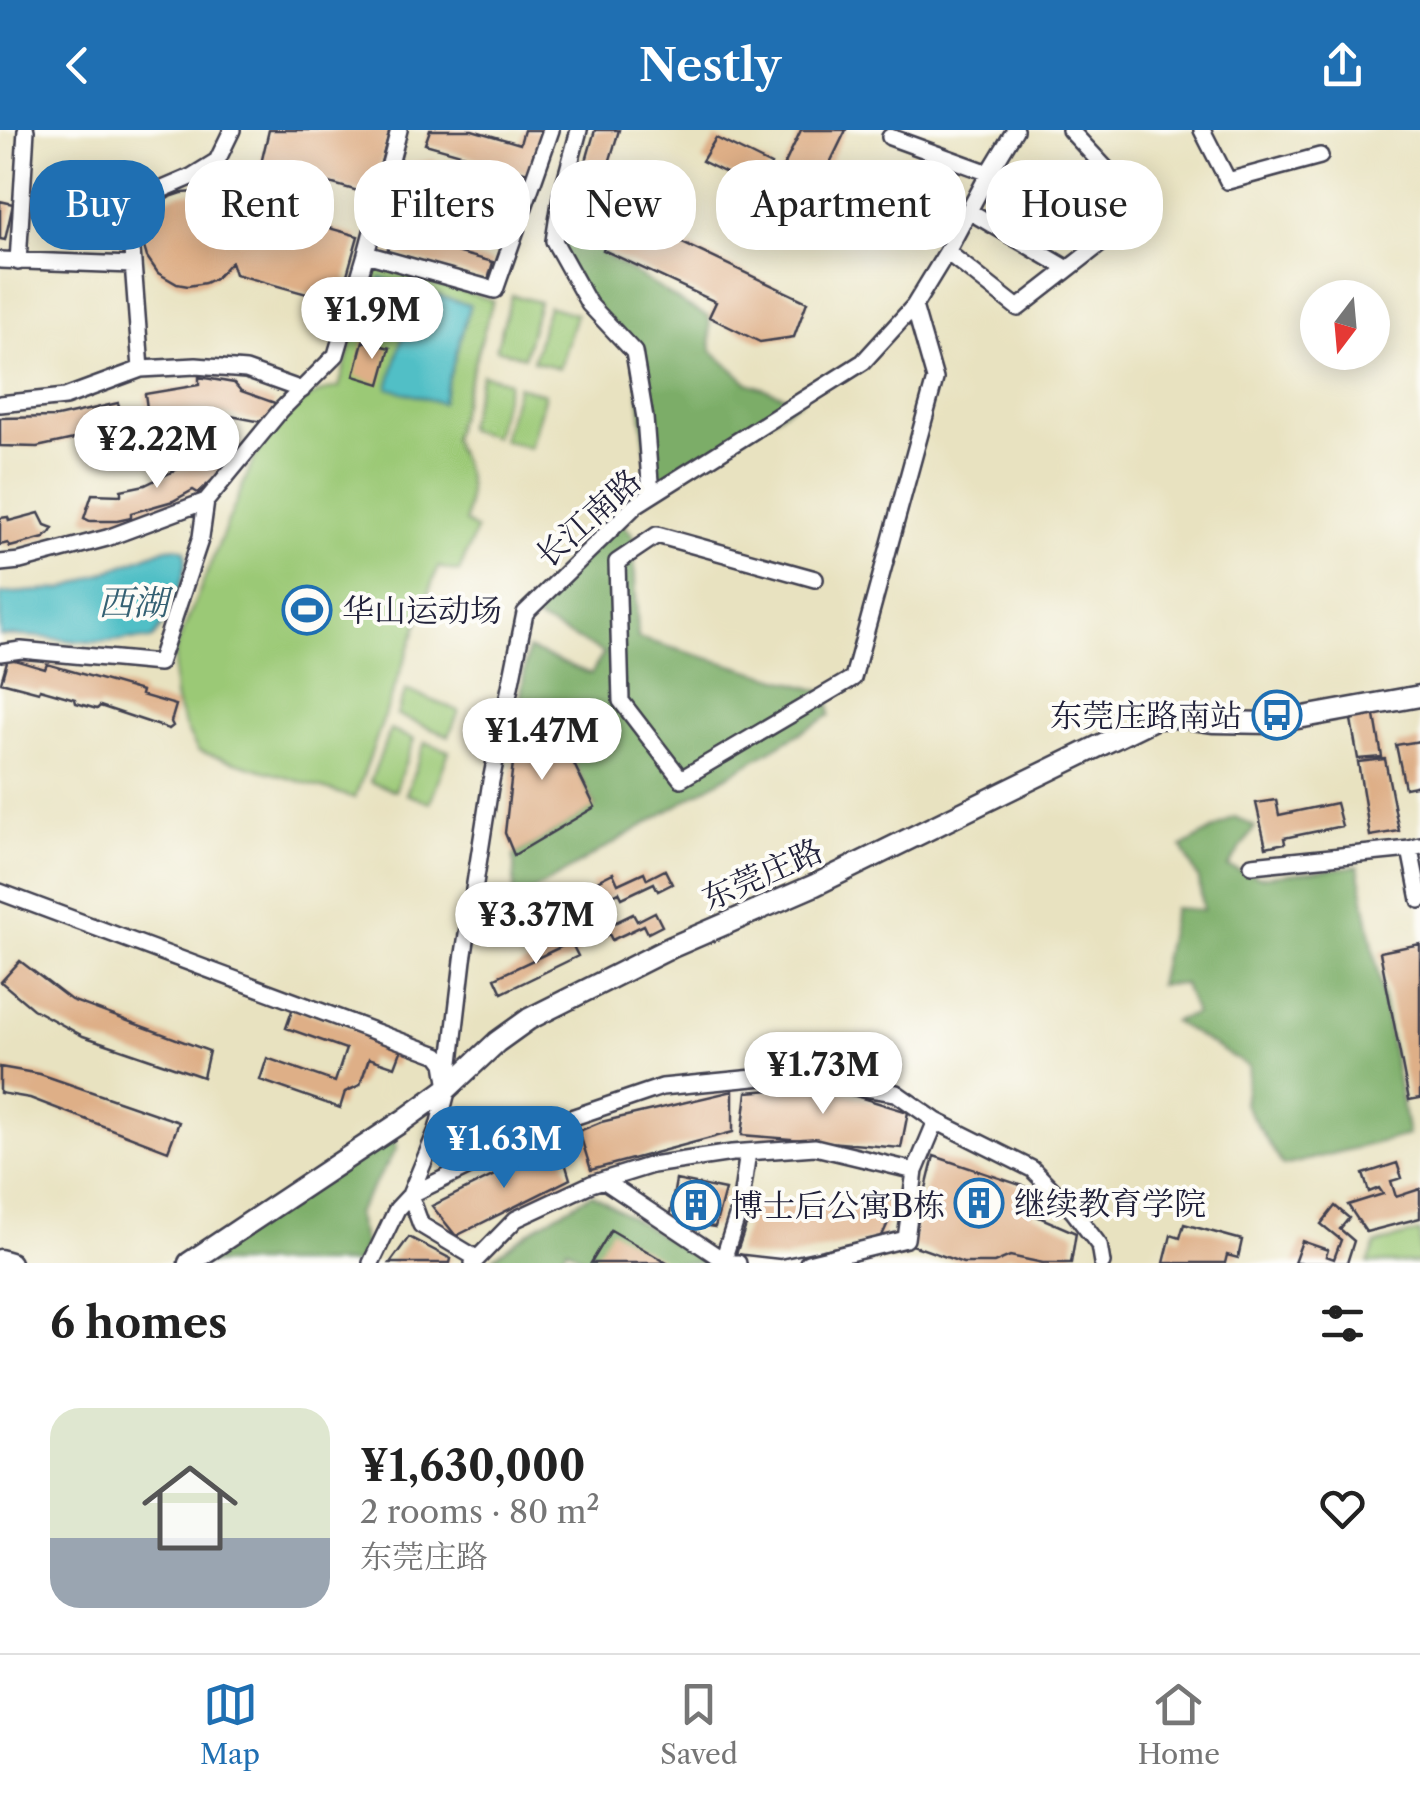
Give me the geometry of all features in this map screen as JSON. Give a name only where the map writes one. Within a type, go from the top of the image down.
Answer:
[{"type":"street","points":[[18,262],[26,130]]},
{"type":"street","points":[[141,369],[131,236],[142,207],[163,189],[217,161],[232,130]]},
{"type":"street","points":[[0,563],[106,538],[206,501],[281,410],[336,355],[398,130]]},
{"type":"street","points":[[366,254],[496,290],[552,130]]},
{"type":"street","points":[[580,130],[561,196],[554,241],[589,304],[634,352],[645,418],[651,494]]},
{"type":"street","name":"长江南路","points":[[996,160],[1016,130]]},
{"type":"street","points":[[1070,130],[1098,160]]},
{"type":"street","points":[[1202,130],[1228,180],[1320,156]]},
{"type":"street","points":[[890,137],[986,172]]},
{"type":"street","name":"长江南路","points":[[371,1263],[397,1209],[410,1195],[437,1130],[448,1088],[491,782],[525,613],[636,505],[863,362],[914,306],[986,177]]},
{"type":"street","points":[[969,210],[1068,269]]},
{"type":"street","points":[[947,252],[1018,308],[1092,250]]},
{"type":"street","points":[[0,260],[132,264]]},
{"type":"street","points":[[815,579],[657,535],[617,562],[620,701],[681,779],[853,678],[934,379],[914,306]]},
{"type":"street","points":[[0,404],[65,397],[141,369],[196,366],[246,370],[302,390]]},
{"type":"street","points":[[0,653],[22,650],[158,663],[202,537],[206,501]]},
{"type":"street","name":"东莞庄路","points":[[189,1263],[448,1088],[512,1031],[564,1000],[672,946],[814,885],[1156,718],[1270,723],[1420,696]]},
{"type":"street","points":[[1252,865],[1415,847],[1420,900]]},
{"type":"street","points":[[0,892],[438,1055],[444,1063],[448,1088]]},
{"type":"street","points":[[915,1170],[815,1147],[652,1165],[603,1180],[516,1219],[474,1261],[421,1225],[410,1195],[562,1121],[662,1087],[764,1077],[896,1093],[936,1121],[1032,1170],[1100,1245],[1102,1263]]},
{"type":"street","points":[[808,1263],[906,1239],[915,1170],[936,1121]]},
{"type":"street","points":[[726,1262],[748,1152]]},
{"type":"street","points":[[603,1180],[726,1262],[738,1263]]},
{"type":"street","points":[[0,1260],[10,1263]]},
{"type":"green space","points":[[559,250],[598,250],[709,317],[711,350],[748,383],[800,401],[651,494],[634,353],[589,304]]},
{"type":"green space","name":"华山运动场","points":[[374,266],[493,300],[452,439],[468,479],[465,522],[476,530],[459,572],[438,567],[355,798],[198,751],[179,713],[174,678],[176,648],[255,456],[280,422],[301,403],[339,387]]},
{"type":"green space","points":[[512,295],[539,302],[524,357],[496,349]]},
{"type":"green space","points":[[548,306],[576,314],[560,368],[533,361]]},
{"type":"green space","points":[[482,374],[509,382],[494,437],[466,429]]},
{"type":"green space","points":[[518,386],[545,394],[530,448],[502,440]]},
{"type":"green space","points":[[620,521],[633,535],[638,638],[828,693],[830,715],[514,902],[514,855],[595,806],[553,721],[520,701],[528,649],[591,674],[604,653],[525,613]]},
{"type":"green space","points":[[406,690],[459,711],[449,736],[397,715]]},
{"type":"green space","points":[[390,730],[414,739],[395,791],[370,782]]},
{"type":"green space","points":[[425,742],[449,751],[430,803],[406,794]]},
{"type":"green space","points":[[1235,817],[1255,827],[1228,867],[1260,877],[1358,866],[1408,1135],[1283,1166],[1244,1104],[1249,1067],[1173,1021],[1195,1014],[1184,984],[1158,985],[1174,908],[1203,910],[1199,880],[1182,847]]},
{"type":"green space","points":[[393,1127],[397,1148],[356,1214],[365,1246],[357,1263],[204,1263]]},
{"type":"green space","points":[[592,1194],[706,1263],[591,1263],[567,1248],[558,1263],[503,1263],[494,1257]]},
{"type":"green space","points":[[1420,1232],[1420,1263],[1368,1263],[1376,1244]]},
{"type":"water","points":[[381,278],[409,286],[395,334],[367,326]]},
{"type":"water","points":[[416,289],[470,305],[442,403],[388,388]]},
{"type":"water","name":"西湖","points":[[176,547],[185,550],[186,559],[180,584],[163,624],[150,640],[87,642],[0,636],[0,594],[63,589]]},
{"type":"building","points":[[269,130],[390,130],[382,160],[354,160],[354,190],[334,184],[334,160],[262,160]]},
{"type":"building","points":[[430,130],[472,130],[520,144],[524,130],[543,130],[530,167],[530,160],[482,160],[425,144]]},
{"type":"building","points":[[595,130],[619,130],[610,160],[586,160]]},
{"type":"building","points":[[801,130],[846,130],[831,160],[787,160]]},
{"type":"building","points":[[716,138],[761,160],[716,160],[716,168],[702,161]]},
{"type":"building","points":[[185,193],[185,250],[334,250],[334,229],[354,235],[354,250],[339,303],[235,274],[231,262],[217,277],[188,286],[158,273],[145,250],[165,250],[165,201]]},
{"type":"building","points":[[0,201],[13,204],[5,240],[0,239]]},
{"type":"building","points":[[696,249],[807,302],[794,337],[760,342],[709,317],[716,302],[603,250]]},
{"type":"building","points":[[449,250],[493,262],[488,280],[387,252]]},
{"type":"building","points":[[363,341],[390,348],[380,384],[354,376]]},
{"type":"building","points":[[199,377],[234,383],[241,391],[275,403],[267,423],[205,411],[148,415],[145,394],[199,385]]},
{"type":"building","points":[[118,403],[126,424],[37,447],[0,446],[0,418],[57,417]]},
{"type":"building","points":[[210,449],[220,458],[226,457],[229,465],[198,493],[193,490],[173,501],[131,513],[131,518],[84,518],[92,494],[121,495],[121,490],[189,468]]},
{"type":"building","points":[[39,513],[45,525],[53,528],[44,538],[10,547],[8,543],[0,545],[0,518],[8,517],[9,521]]},
{"type":"building","points":[[8,658],[45,669],[47,664],[142,691],[141,695],[176,705],[173,726],[169,729],[40,689],[39,692],[1,682]]},
{"type":"building","points":[[520,701],[553,721],[595,807],[514,855],[505,833]]},
{"type":"building","points":[[1374,710],[1382,757],[1358,759],[1350,714]]},
{"type":"building","points":[[1420,741],[1420,785],[1405,788],[1396,745]]},
{"type":"building","points":[[1385,759],[1399,831],[1370,836],[1358,762]]},
{"type":"building","points":[[1276,800],[1279,815],[1336,803],[1342,826],[1284,838],[1285,843],[1266,847],[1256,803]]},
{"type":"building","points":[[665,870],[672,884],[658,891],[654,883],[622,898],[619,892],[599,902],[591,884],[613,873],[618,884],[644,872],[647,879]]},
{"type":"building","points":[[655,912],[662,926],[648,933],[644,925],[612,940],[609,934],[589,943],[580,926],[602,915],[608,926],[633,914],[637,921]]},
{"type":"building","points":[[571,942],[578,956],[502,993],[495,978]]},
{"type":"building","points":[[1420,944],[1420,1098],[1409,1100],[1380,952]]},
{"type":"building","points":[[20,961],[71,1000],[209,1051],[203,1077],[83,1036],[33,1009],[1,982]]},
{"type":"building","points":[[293,1008],[403,1046],[395,1067],[369,1058],[360,1085],[345,1092],[340,1108],[260,1080],[267,1058],[335,1082],[346,1049],[286,1028]]},
{"type":"building","points":[[0,1067],[40,1074],[179,1122],[168,1151],[30,1098],[0,1093]]},
{"type":"building","points":[[823,1086],[908,1112],[901,1148],[742,1135],[747,1092]]},
{"type":"building","points":[[733,1091],[733,1132],[591,1170],[579,1131],[601,1122]]},
{"type":"building","points":[[559,1143],[570,1179],[456,1236],[432,1206]]},
{"type":"building","name":"继续教育学院","points":[[934,1156],[1041,1192],[1032,1214],[1076,1233],[1071,1263],[1043,1263],[1010,1256],[994,1263],[963,1263],[912,1245]]},
{"type":"building","points":[[1397,1163],[1402,1178],[1391,1181],[1396,1197],[1420,1189],[1420,1218],[1366,1232],[1348,1205],[1383,1194],[1379,1188],[1369,1192],[1363,1174]]},
{"type":"building","name":"博士后公寓B栋","points":[[676,1180],[725,1190],[715,1227],[669,1220]]},
{"type":"building","points":[[899,1199],[881,1238],[780,1259],[736,1254],[752,1208]]},
{"type":"building","points":[[1335,1206],[1349,1218],[1340,1229],[1354,1241],[1347,1263],[1294,1263],[1302,1241],[1328,1250],[1326,1256],[1334,1259],[1341,1240],[1321,1224]]},
{"type":"building","points":[[1184,1224],[1242,1240],[1238,1258],[1227,1255],[1225,1263],[1164,1263],[1171,1235],[1180,1238]]},
{"type":"building","points":[[611,1230],[667,1263],[591,1263]]},
{"type":"building","points":[[409,1237],[451,1259],[450,1263],[390,1263]]},
{"type":"place","name":"华山运动场","points":[[307,610]]},
{"type":"place","name":"东莞庄路南站","points":[[1277,715]]},
{"type":"place","name":"继续教育学院","points":[[979,1203]]},
{"type":"place","name":"博士后公寓B栋","points":[[696,1205]]}]
